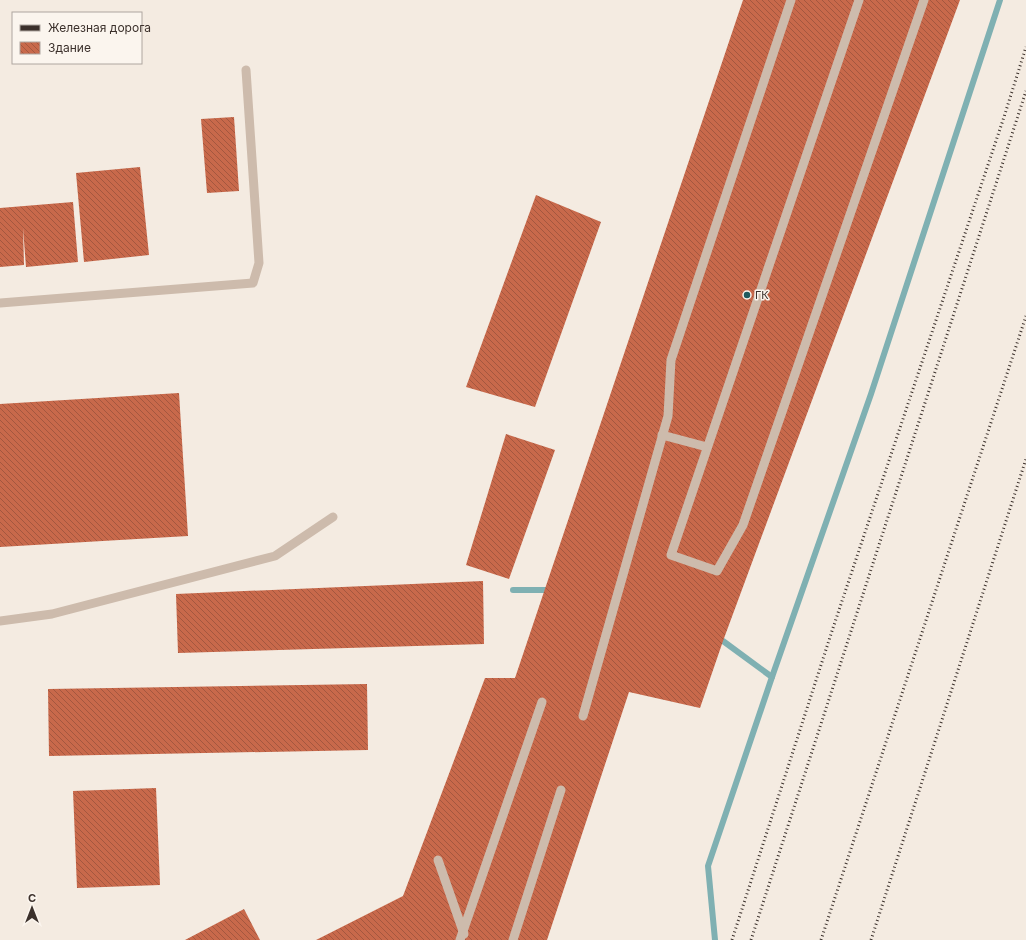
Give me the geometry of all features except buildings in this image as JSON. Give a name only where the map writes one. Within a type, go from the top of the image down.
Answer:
[{"type":"lane","points":[[583,716],[668,416],[671,360],[791,0]]},
{"type":"lane","points":[[859,0],[671,555],[717,571],[743,525],[924,0]]},
{"type":"lane","points":[[0,303],[253,283],[259,262],[246,70]]},
{"type":"lane","points":[[662,435],[707,447]]},
{"type":"lane","points":[[0,621],[52,614],[275,556],[332,517]]},
{"type":"lane","points":[[463,937],[542,702]]},
{"type":"lane","points":[[514,940],[561,790]]},
{"type":"lane","points":[[438,860],[463,937]]},
{"type":"waterway","points":[[715,940],[708,866],[871,394],[1000,0]]},
{"type":"waterway","points":[[513,590],[545,590]]},
{"type":"waterway","points":[[723,641],[772,677]]},
{"type":"railway","points":[[732,940],[832,631],[1026,47]]},
{"type":"railway","points":[[751,940],[1026,91]]},
{"type":"railway","points":[[821,940],[1026,316]]},
{"type":"railway","points":[[871,940],[1026,459]]},
{"type":"place","name":"ГК","points":[[747,295]]}]
